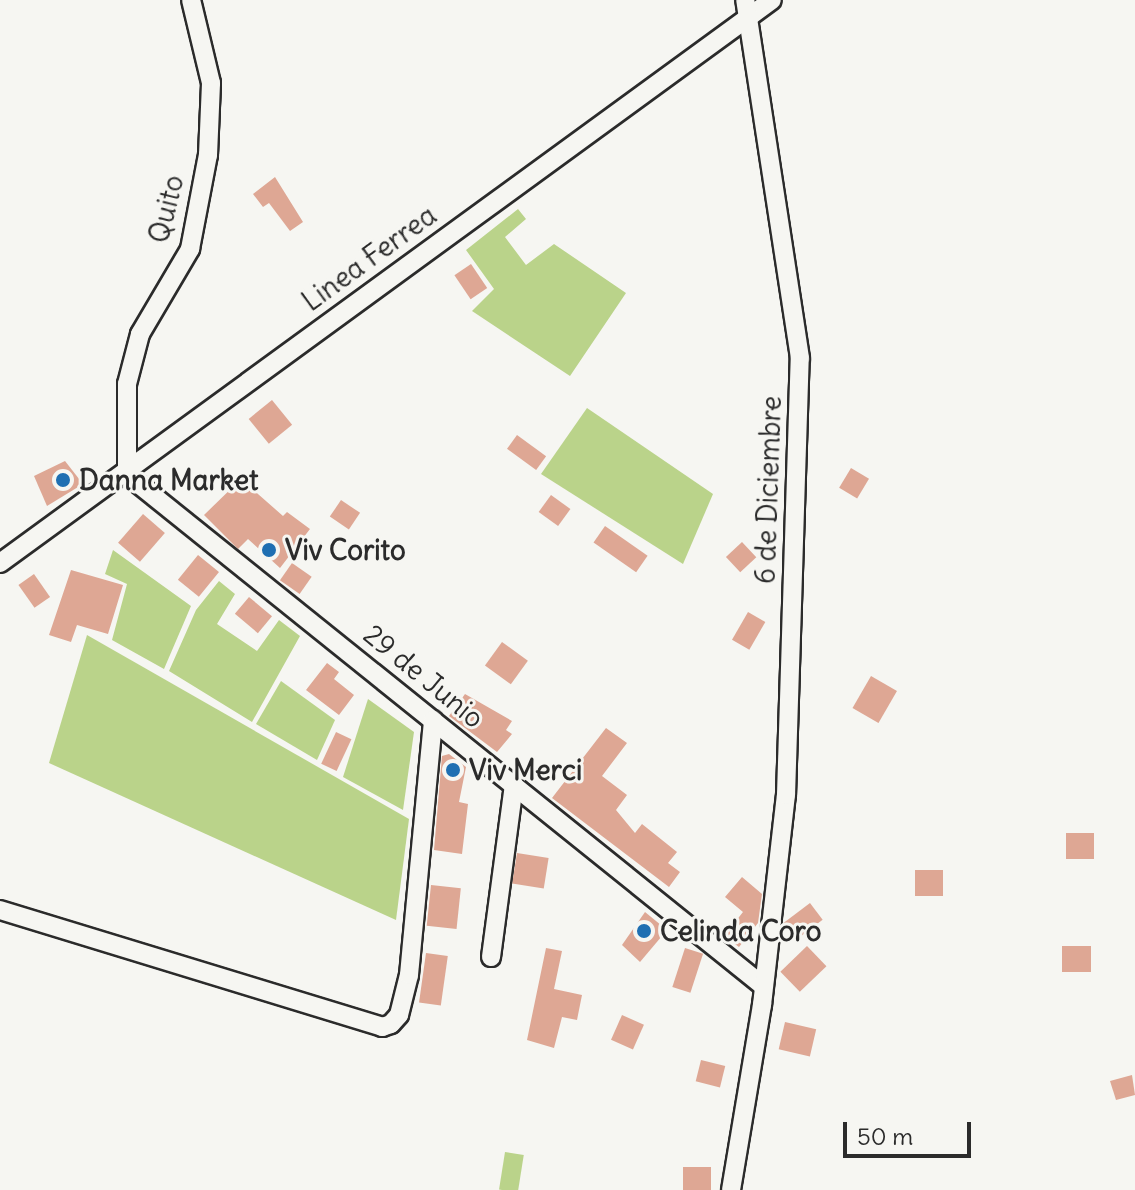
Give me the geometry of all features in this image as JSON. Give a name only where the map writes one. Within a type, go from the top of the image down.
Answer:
[{"type":"street","name":"Quito","points":[[127,470],[127,384],[137,346],[190,249],[208,155],[211,83],[191,0]]},
{"type":"street","name":"Linea Ferrea","points":[[0,563],[746,9],[772,0]]},
{"type":"street","name":"6 de Diciembre","points":[[731,1190],[762,985],[786,795],[800,358],[746,9]]},
{"type":"street","name":"29 de Junio","points":[[127,470],[136,482],[762,985]]},
{"type":"street","points":[[0,910],[382,1027],[391,1024],[399,1015],[409,975],[433,720]]},
{"type":"street","points":[[491,957],[514,785]]},
{"type":"green space","points":[[518,209],[526,219],[505,237],[526,265],[554,244],[626,293],[570,376],[472,311],[494,289],[466,250]]},
{"type":"green space","points":[[587,408],[713,494],[683,564],[541,474]]},
{"type":"green space","points":[[113,550],[191,606],[164,669],[112,640],[127,584],[105,574]]},
{"type":"green space","points":[[219,581],[235,594],[217,624],[257,651],[279,620],[300,636],[252,722],[169,671],[196,610]]},
{"type":"green space","points":[[87,635],[409,819],[396,920],[49,763]]},
{"type":"green space","points":[[281,681],[335,720],[317,760],[256,724]]},
{"type":"green space","points":[[368,699],[414,732],[403,810],[343,777]]},
{"type":"green space","points":[[505,1152],[524,1155],[518,1190],[499,1190]]},
{"type":"building","points":[[275,177],[303,222],[290,231],[269,203],[263,207],[253,194]]},
{"type":"building","points":[[471,264],[487,288],[471,299],[454,275]]},
{"type":"building","points":[[272,400],[292,425],[269,444],[249,419]]},
{"type":"building","points":[[517,435],[546,456],[536,470],[507,449]]},
{"type":"building","points":[[65,461],[83,484],[47,506],[34,476]]},
{"type":"building","points":[[851,468],[869,479],[857,499],[839,488]]},
{"type":"building","points":[[241,479],[283,516],[287,512],[310,529],[280,568],[248,539],[238,549],[204,515]]},
{"type":"building","points":[[551,495],[570,509],[558,526],[539,512]]},
{"type":"building","points":[[341,500],[360,513],[349,529],[330,517]]},
{"type":"building","points":[[143,514],[165,533],[140,562],[118,543]]},
{"type":"building","points":[[605,526],[648,556],[636,572],[594,542]]},
{"type":"building","points":[[742,542],[756,557],[740,572],[726,557]]},
{"type":"building","points":[[198,555],[219,572],[199,597],[178,580]]},
{"type":"building","points":[[292,563],[312,577],[300,594],[280,580]]},
{"type":"building","points":[[71,570],[123,585],[108,634],[77,625],[71,642],[49,635]]},
{"type":"building","points":[[34,574],[50,597],[34,608],[18,585]]},
{"type":"building","points":[[249,597],[272,616],[258,633],[235,614]]},
{"type":"building","points":[[748,612],[765,622],[749,650],[732,640]]},
{"type":"building","points":[[502,642],[528,661],[511,684],[485,665]]},
{"type":"building","points":[[327,663],[339,672],[334,679],[354,695],[339,715],[306,690]]},
{"type":"building","points":[[871,676],[897,691],[878,723],[852,708]]},
{"type":"building","points":[[465,694],[512,721],[506,730],[512,734],[497,752],[449,716]]},
{"type":"building","points":[[606,728],[627,743],[602,776],[627,795],[616,810],[635,833],[642,824],[677,852],[668,863],[680,872],[669,887],[552,798]]},
{"type":"building","points":[[336,732],[351,739],[337,771],[321,764]]},
{"type":"building","points":[[449,754],[466,767],[459,802],[468,804],[462,854],[434,850],[442,756]]},
{"type":"building","points":[[1066,833],[1094,833],[1094,859],[1066,859]]},
{"type":"building","points":[[517,853],[549,858],[544,889],[512,884]]},
{"type":"building","points":[[915,870],[943,870],[943,896],[915,896]]},
{"type":"building","points":[[742,877],[762,894],[758,923],[739,947],[724,936],[743,912],[725,897]]},
{"type":"building","points":[[431,885],[461,888],[457,929],[427,926]]},
{"type":"building","points":[[810,903],[823,920],[795,940],[783,923]]},
{"type":"building","points":[[645,912],[667,930],[640,962],[622,945]]},
{"type":"building","points":[[807,946],[826,966],[800,992],[780,972]]},
{"type":"building","points":[[1062,946],[1091,946],[1091,972],[1062,972]]},
{"type":"building","points":[[546,948],[562,951],[554,989],[582,995],[577,1020],[562,1017],[554,1048],[527,1040]]},
{"type":"building","points":[[685,948],[703,954],[690,993],[672,987]]},
{"type":"building","points":[[426,953],[448,956],[441,1006],[419,1003]]},
{"type":"building","points":[[622,1015],[644,1025],[633,1049],[611,1040]]},
{"type":"building","points":[[785,1022],[816,1029],[810,1056],[779,1049]]},
{"type":"building","points":[[701,1060],[725,1066],[720,1087],[696,1081]]},
{"type":"building","points":[[1132,1075],[1135,1095],[1116,1100],[1110,1081]]},
{"type":"building","points":[[683,1167],[711,1167],[711,1190],[683,1190]]},
{"type":"place","name":"Danna Market","points":[[63,480]]},
{"type":"place","name":"Viv Corito","points":[[269,550]]},
{"type":"place","name":"Viv Merci","points":[[453,770]]},
{"type":"place","name":"Celinda Coro","points":[[644,931]]}]
